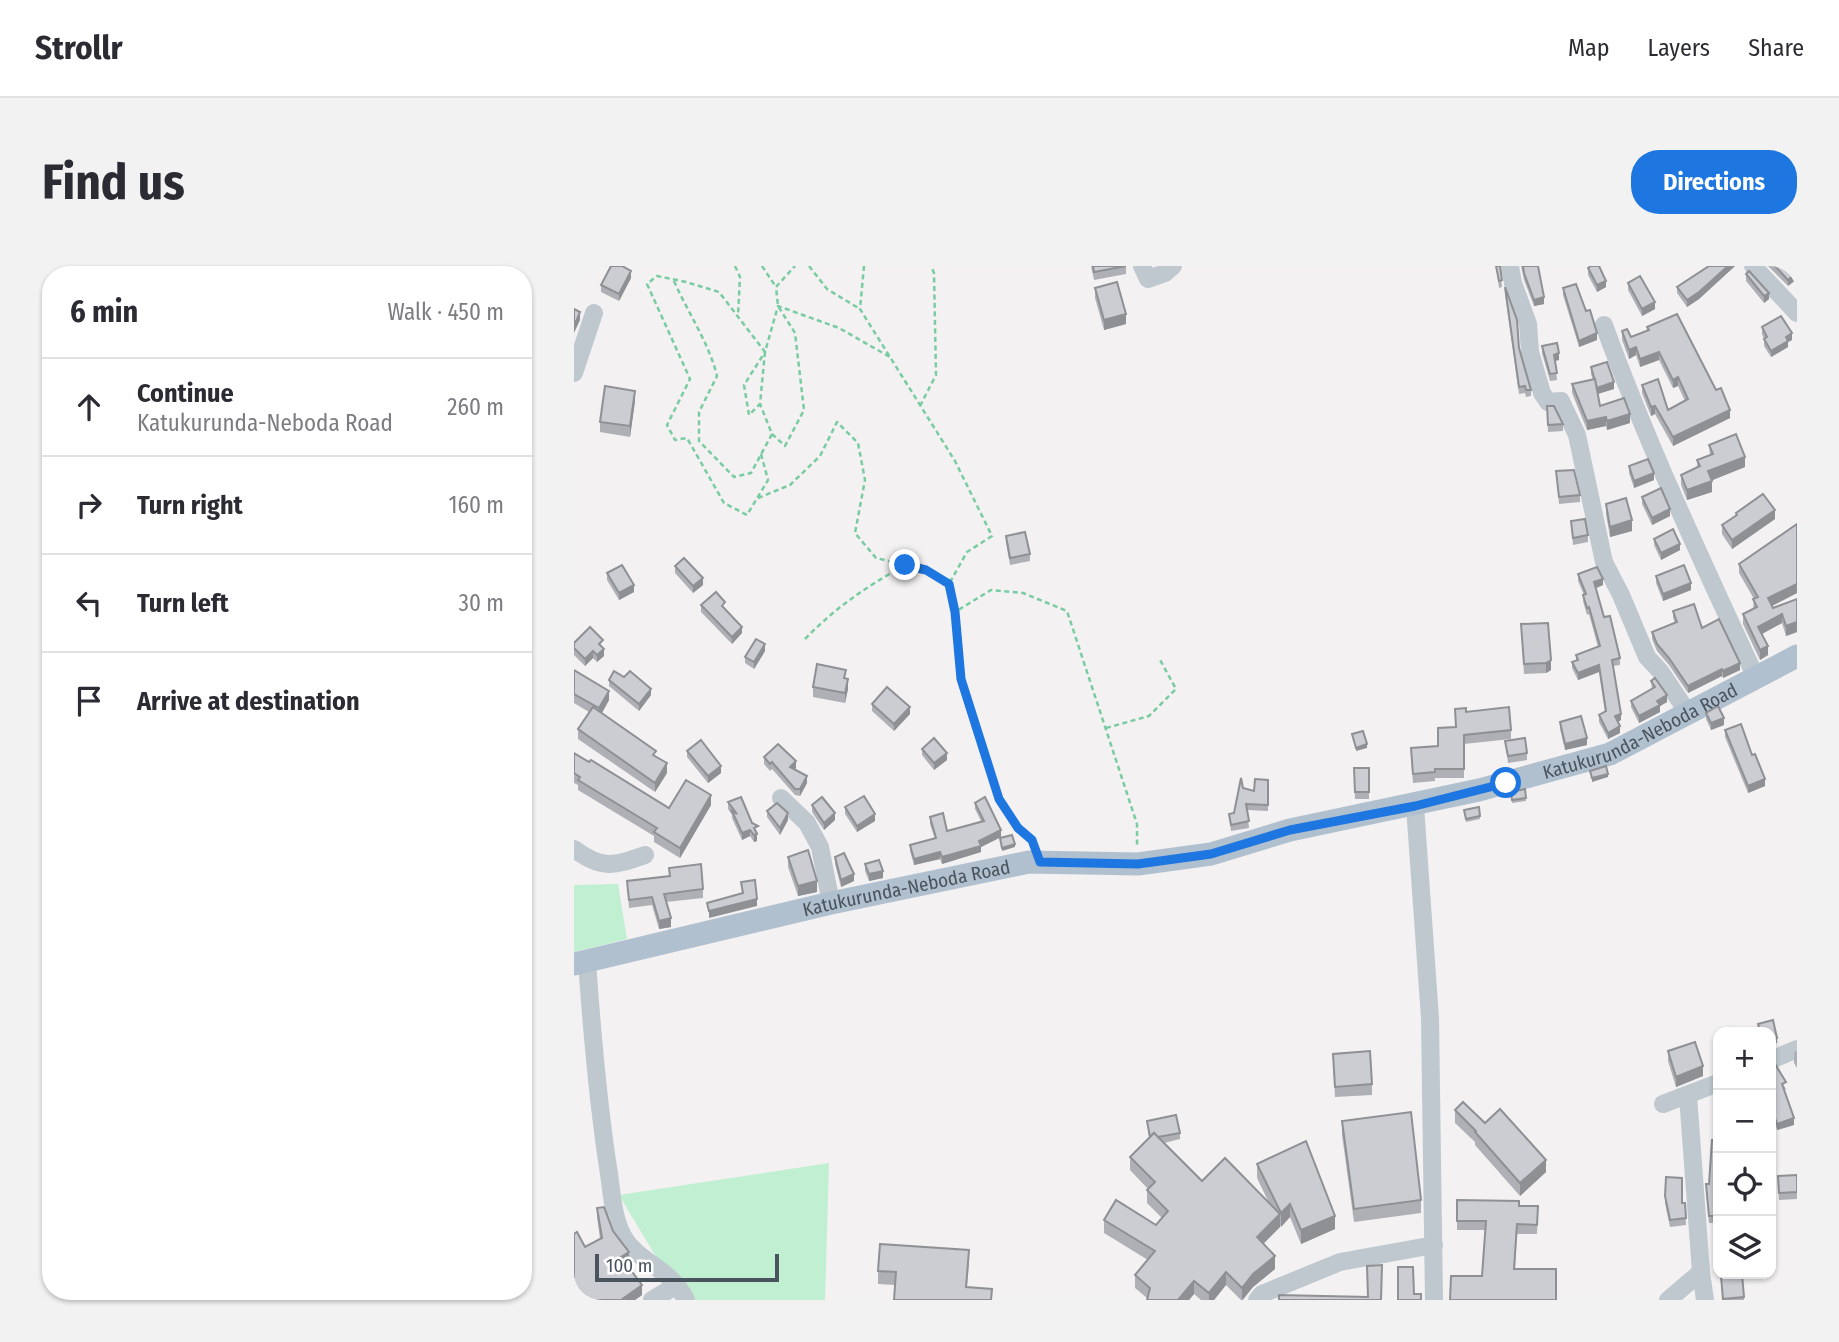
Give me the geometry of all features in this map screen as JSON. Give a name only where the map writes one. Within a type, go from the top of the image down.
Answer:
[{"type":"main road","name":"Katukurunda-Neboda Road","points":[[580,963],[831,903],[1029,862],[1138,864],[1211,854],[1290,830],[1415,806],[1610,754],[1797,656]]},
{"type":"street","points":[[1142,266],[1149,279],[1166,273],[1172,266]]},
{"type":"street","points":[[1510,266],[1528,324],[1530,352],[1542,393],[1548,402],[1560,401],[1577,435],[1604,562],[1647,657],[1660,671],[1688,713]]},
{"type":"street","points":[[1753,266],[1797,313]]},
{"type":"street","points":[[574,373],[594,313]]},
{"type":"street","points":[[1604,326],[1631,400],[1680,514],[1756,678]]},
{"type":"street","points":[[781,798],[807,823],[820,847],[831,903]]},
{"type":"street","points":[[1415,806],[1430,1018],[1434,1300]]},
{"type":"street","points":[[574,849],[592,862],[616,866],[645,855]]},
{"type":"street","points":[[580,963],[616,1220],[624,1239],[670,1276],[681,1293],[652,1300]]},
{"type":"street","points":[[1776,1058],[1797,1049]]},
{"type":"street","points":[[1663,1104],[1713,1085]]},
{"type":"street","points":[[1688,1096],[1705,1300]]},
{"type":"street","points":[[1257,1300],[1262,1294],[1340,1262],[1434,1245]]},
{"type":"street","points":[[1668,1300],[1701,1272]]},
{"type":"path","points":[[735,266],[740,276],[738,316]]},
{"type":"path","points":[[762,266],[776,287],[778,306],[765,352],[760,404],[772,433],[785,446],[804,410],[795,333],[778,306]]},
{"type":"path","points":[[776,287],[795,266]]},
{"type":"path","points":[[809,266],[827,289],[860,309],[955,461],[992,537],[967,552],[949,584],[955,612],[961,679],[999,799],[1018,828],[1032,840],[1040,862]]},
{"type":"path","points":[[860,309],[864,266]]},
{"type":"path","points":[[920,406],[936,375],[934,273],[930,266]]},
{"type":"path","points":[[761,454],[768,480],[747,515],[724,503],[687,438],[675,440],[667,425],[690,379],[647,284],[657,276],[719,292],[765,352]]},
{"type":"path","points":[[674,279],[713,358],[717,376],[699,412],[699,441],[734,477],[751,473],[772,433]]},
{"type":"path","points":[[778,306],[839,328],[890,357]]},
{"type":"path","points":[[760,404],[749,415],[744,385],[765,352]]},
{"type":"path","points":[[757,498],[790,485],[820,456],[837,422],[858,443],[865,480],[855,533],[876,558],[926,570],[949,584]]},
{"type":"path","points":[[805,639],[831,612],[871,584],[905,565]]},
{"type":"path","points":[[955,612],[991,590],[1023,593],[1067,611],[1137,824],[1138,864]]},
{"type":"path","points":[[1106,728],[1149,716],[1176,689],[1159,659]]},
{"type":"green space","points":[[618,884],[627,939],[574,952],[574,885]]},
{"type":"green space","points":[[829,1163],[825,1300],[682,1300],[619,1195]]},
{"type":"building","points":[[611,266],[622,266],[631,271],[619,294],[601,285]]},
{"type":"building","points":[[1093,266],[1126,266],[1094,272]]},
{"type":"building","points":[[1496,266],[1500,266],[1502,280],[1499,281]]},
{"type":"building","points":[[1523,266],[1538,266],[1544,297],[1534,300]]},
{"type":"building","points":[[1599,266],[1606,281],[1597,285],[1588,268]]},
{"type":"building","points":[[1709,266],[1728,266],[1687,300],[1677,287]]},
{"type":"building","points":[[1775,266],[1794,266],[1797,272],[1788,280]]},
{"type":"building","points":[[1749,271],[1769,293],[1764,296],[1746,274]]},
{"type":"building","points":[[1640,276],[1655,302],[1642,309],[1628,283]]},
{"type":"building","points":[[1117,282],[1126,314],[1104,320],[1095,288]]},
{"type":"building","points":[[1576,284],[1586,311],[1590,310],[1597,333],[1579,341],[1563,288]]},
{"type":"building","points":[[1505,287],[1517,320],[1519,348],[1531,390],[1526,390],[1525,386],[1519,387]]},
{"type":"building","points":[[574,309],[580,312],[574,326]]},
{"type":"building","points":[[1677,314],[1716,390],[1721,388],[1730,410],[1673,437],[1655,406],[1651,407],[1642,385],[1658,379],[1668,410],[1688,399],[1678,377],[1673,380],[1659,352],[1640,359],[1636,347],[1629,350],[1622,331],[1627,329],[1631,337]]},
{"type":"building","points":[[1781,316],[1792,333],[1786,337],[1788,341],[1771,351],[1764,339],[1767,337],[1762,327]]},
{"type":"building","points":[[1557,343],[1559,353],[1554,355],[1557,373],[1550,374],[1542,346]]},
{"type":"building","points":[[1607,362],[1614,382],[1597,388],[1591,367]]},
{"type":"building","points":[[1595,379],[1600,406],[1624,398],[1630,414],[1607,421],[1606,417],[1587,421],[1572,384]]},
{"type":"building","points":[[605,386],[635,391],[630,426],[600,422]]},
{"type":"building","points":[[1547,406],[1554,406],[1563,424],[1548,425]]},
{"type":"building","points":[[1736,434],[1745,457],[1708,471],[1712,481],[1687,490],[1681,475],[1700,466],[1697,460],[1713,454],[1709,445]]},
{"type":"building","points":[[1648,459],[1654,473],[1634,481],[1629,466]]},
{"type":"building","points":[[1574,470],[1580,495],[1559,497],[1556,471]]},
{"type":"building","points":[[1661,488],[1670,509],[1652,518],[1642,497]]},
{"type":"building","points":[[1763,494],[1775,510],[1732,540],[1722,525]]},
{"type":"building","points":[[1626,498],[1632,520],[1610,527],[1606,504]]},
{"type":"building","points":[[1585,519],[1588,535],[1573,538],[1571,521]]},
{"type":"building","points":[[1797,524],[1797,584],[1768,598],[1773,608],[1797,599],[1797,622],[1786,626],[1782,614],[1758,627],[1768,646],[1760,650],[1743,614],[1757,607],[1753,599],[1758,597],[1739,564]]},
{"type":"building","points":[[1673,529],[1680,544],[1661,553],[1654,539]]},
{"type":"building","points":[[1025,532],[1030,554],[1010,558],[1006,536]]},
{"type":"building","points":[[684,558],[703,578],[693,586],[675,566]]},
{"type":"building","points":[[622,565],[634,585],[619,593],[607,573]]},
{"type":"building","points":[[1684,565],[1691,583],[1663,594],[1656,576]]},
{"type":"building","points":[[1597,567],[1603,579],[1594,582],[1604,617],[1610,616],[1620,658],[1612,660],[1621,714],[1615,716],[1620,726],[1608,733],[1599,715],[1606,711],[1599,665],[1578,673],[1572,662],[1578,660],[1576,655],[1600,646],[1578,574]]},
{"type":"building","points":[[716,592],[725,602],[722,606],[742,627],[732,637],[701,605]]},
{"type":"building","points":[[1694,604],[1702,628],[1719,619],[1740,663],[1688,686],[1657,644],[1652,632],[1677,622],[1673,611]]},
{"type":"building","points":[[1548,623],[1551,660],[1546,663],[1524,664],[1521,624]]},
{"type":"building","points":[[590,627],[603,640],[599,644],[604,649],[597,655],[593,651],[585,659],[574,648],[574,643]]},
{"type":"building","points":[[756,639],[765,644],[754,662],[745,657]]},
{"type":"building","points":[[817,664],[846,670],[844,678],[848,679],[845,693],[813,687]]},
{"type":"building","points":[[574,670],[609,691],[599,708],[574,694]]},
{"type":"building","points":[[614,671],[624,677],[630,671],[651,689],[639,704],[609,680]]},
{"type":"building","points":[[1655,678],[1667,695],[1657,701],[1660,705],[1639,716],[1631,701],[1655,687],[1651,681]]},
{"type":"building","points":[[887,687],[910,707],[894,724],[872,704]]},
{"type":"building","points":[[1718,706],[1724,718],[1711,723],[1706,713]]},
{"type":"building","points":[[593,707],[656,751],[653,755],[667,763],[655,783],[578,729]]},
{"type":"building","points":[[1509,707],[1511,730],[1464,735],[1464,769],[1435,769],[1435,772],[1413,774],[1411,748],[1438,746],[1438,728],[1456,727],[1455,709],[1466,708],[1466,712]]},
{"type":"building","points":[[1581,716],[1587,738],[1565,744],[1560,722]]},
{"type":"building","points":[[1741,724],[1752,755],[1755,754],[1765,779],[1748,786],[1725,730]]},
{"type":"building","points":[[1363,731],[1367,744],[1356,748],[1352,734]]},
{"type":"building","points":[[934,738],[947,753],[934,763],[922,749]]},
{"type":"building","points":[[1525,738],[1527,753],[1508,756],[1505,741]]},
{"type":"building","points":[[701,740],[721,766],[708,776],[687,751]]},
{"type":"building","points":[[778,744],[796,761],[790,767],[807,776],[800,789],[795,789],[772,762],[770,764],[764,757]]},
{"type":"building","points":[[574,753],[589,762],[591,760],[669,808],[686,780],[711,795],[680,848],[654,832],[657,828],[578,780],[580,777],[574,773]]},
{"type":"building","points":[[1606,766],[1608,774],[1592,778],[1590,771]]},
{"type":"building","points":[[1354,768],[1369,768],[1369,792],[1355,792]]},
{"type":"building","points":[[1241,778],[1243,788],[1254,791],[1255,779],[1268,780],[1268,805],[1246,804],[1249,821],[1231,825],[1229,814],[1234,813]]},
{"type":"building","points":[[1525,789],[1526,798],[1512,800],[1511,792]]},
{"type":"building","points":[[864,796],[875,814],[857,826],[845,807]]},
{"type":"building","points":[[741,797],[752,823],[758,826],[754,828],[757,834],[754,835],[750,830],[742,833],[732,811],[737,814],[728,802]]},
{"type":"building","points":[[822,797],[835,813],[824,823],[812,805]]},
{"type":"building","points":[[985,797],[1001,830],[979,841],[981,846],[942,857],[940,852],[914,859],[910,845],[936,838],[930,817],[943,813],[947,831],[984,821],[975,803]]},
{"type":"building","points":[[777,803],[788,813],[780,828],[767,811]]},
{"type":"building","points":[[1479,807],[1480,816],[1466,819],[1464,810]]},
{"type":"building","points":[[1012,835],[1015,844],[1002,848],[1000,838]]},
{"type":"building","points":[[808,850],[817,881],[798,886],[788,857]]},
{"type":"building","points":[[844,853],[854,874],[841,880],[835,857]]},
{"type":"building","points":[[879,860],[883,871],[869,874],[865,864]]},
{"type":"building","points":[[701,864],[703,889],[664,894],[671,918],[659,921],[652,897],[629,900],[627,881],[670,876],[669,868]]},
{"type":"building","points":[[755,880],[757,899],[709,911],[707,903],[743,893],[741,882]]},
{"type":"building","points":[[1773,1020],[1775,1027],[1759,1027],[1758,1024]]},
{"type":"building","points":[[1695,1042],[1703,1066],[1676,1077],[1668,1051]]},
{"type":"building","points":[[1370,1051],[1372,1084],[1335,1087],[1333,1054]]},
{"type":"building","points":[[1776,1066],[1786,1082],[1782,1084],[1794,1118],[1777,1124]]},
{"type":"building","points":[[1463,1102],[1485,1123],[1500,1109],[1546,1160],[1520,1183],[1455,1110]]},
{"type":"building","points":[[1411,1112],[1421,1200],[1354,1209],[1342,1121]]},
{"type":"building","points":[[1176,1115],[1180,1133],[1158,1137],[1154,1133],[1150,1137],[1147,1121]]},
{"type":"building","points":[[1154,1133],[1202,1181],[1225,1158],[1280,1214],[1257,1237],[1275,1256],[1253,1274],[1242,1288],[1226,1272],[1209,1293],[1194,1281],[1178,1300],[1147,1300],[1150,1288],[1135,1275],[1155,1251],[1104,1220],[1116,1200],[1156,1225],[1168,1211],[1147,1190],[1155,1182],[1130,1157]]},
{"type":"building","points":[[1713,1140],[1713,1216],[1709,1216],[1706,1184],[1709,1184]]},
{"type":"building","points":[[1306,1141],[1335,1216],[1301,1230],[1290,1204],[1281,1213],[1257,1164]]},
{"type":"building","points":[[1797,1175],[1797,1192],[1779,1193],[1778,1176]]},
{"type":"building","points":[[1666,1177],[1682,1178],[1682,1203],[1685,1203],[1686,1218],[1670,1220],[1665,1196]]},
{"type":"building","points":[[1457,1200],[1519,1201],[1519,1206],[1538,1206],[1537,1225],[1517,1224],[1514,1269],[1556,1269],[1556,1300],[1450,1300],[1451,1276],[1482,1276],[1486,1221],[1457,1221]]},
{"type":"building","points":[[604,1207],[613,1231],[629,1252],[621,1257],[642,1285],[621,1300],[581,1300],[574,1289],[574,1234],[577,1232],[585,1247],[602,1238],[597,1208]]},
{"type":"building","points":[[880,1244],[969,1250],[966,1287],[992,1289],[991,1300],[894,1300],[896,1272],[878,1271]]},
{"type":"building","points":[[1382,1265],[1381,1300],[1279,1300],[1279,1295],[1368,1297],[1367,1266]]},
{"type":"building","points":[[1398,1267],[1413,1267],[1414,1294],[1421,1294],[1421,1300],[1398,1300]]},
{"type":"building","points":[[1721,1279],[1742,1279],[1744,1297],[1723,1299]]},
{"type":"route","points":[[905,565],[926,570],[949,584],[955,612],[961,679],[999,799],[1018,828],[1032,840],[1040,862],[1138,864],[1211,854],[1290,830],[1415,806],[1506,783]]}]
